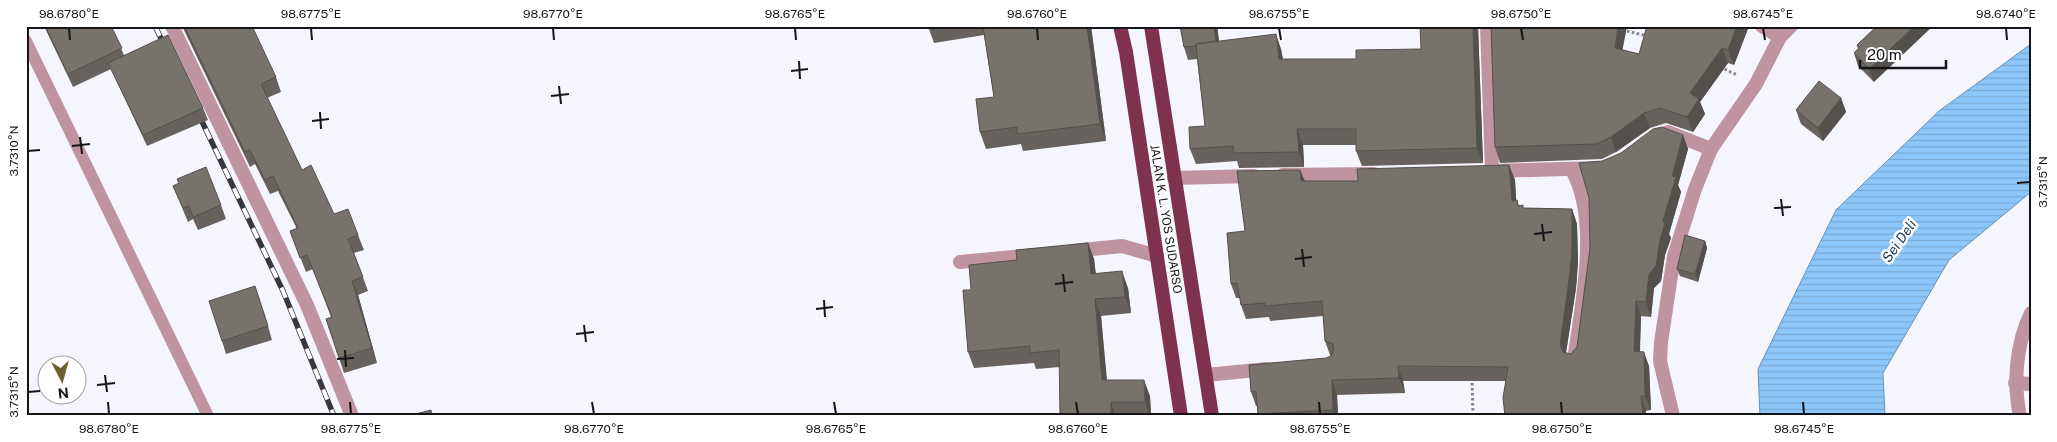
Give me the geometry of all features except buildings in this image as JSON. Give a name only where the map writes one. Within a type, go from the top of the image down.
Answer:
[{"type":"highway","name":"JALAN K. L. YOS SUDARSO","points":[[1120,26],[1126,52],[1181,416]]},
{"type":"highway","name":"JALAN K. L. YOS SUDARSO","points":[[1151,26],[1212,416]]},
{"type":"street","points":[[172,26],[307,305],[352,416]]},
{"type":"street","points":[[1487,26],[1492,171]]},
{"type":"street","points":[[1762,26],[1780,37]]},
{"type":"street","points":[[1673,416],[1660,361],[1661,342],[1674,256],[1695,189],[1711,149],[1756,84],[1780,37],[1791,26]]},
{"type":"street","points":[[1655,135],[1668,132],[1711,149]]},
{"type":"street","points":[[1475,172],[1572,170],[1604,168],[1613,164]]},
{"type":"street","points":[[1572,170],[1580,185],[1588,226],[1582,300],[1574,360]]},
{"type":"street","points":[[1174,178],[1386,174]]},
{"type":"street","points":[[960,262],[1122,246],[1157,256]]},
{"type":"street","points":[[2020,416],[2015,383],[2020,350],[2031,312]]},
{"type":"street","points":[[1206,375],[1285,367]]},
{"type":"street","points":[[2015,383],[2031,384]]},
{"type":"lane","points":[[26,41],[208,416]]},
{"type":"path","points":[[1627,31],[1653,37]]},
{"type":"path","points":[[1715,64],[1756,84]]},
{"type":"path","points":[[1472,378],[1473,416]]},
{"type":"water","name":"Sei Deli","points":[[2031,44],[2031,192],[1949,260],[1883,373],[1885,416],[1760,416],[1758,369],[1836,210],[1939,111]]},
{"type":"railway","points":[[155,26],[167,51]]},
{"type":"railway","points":[[196,109],[283,291],[334,416]]}]
